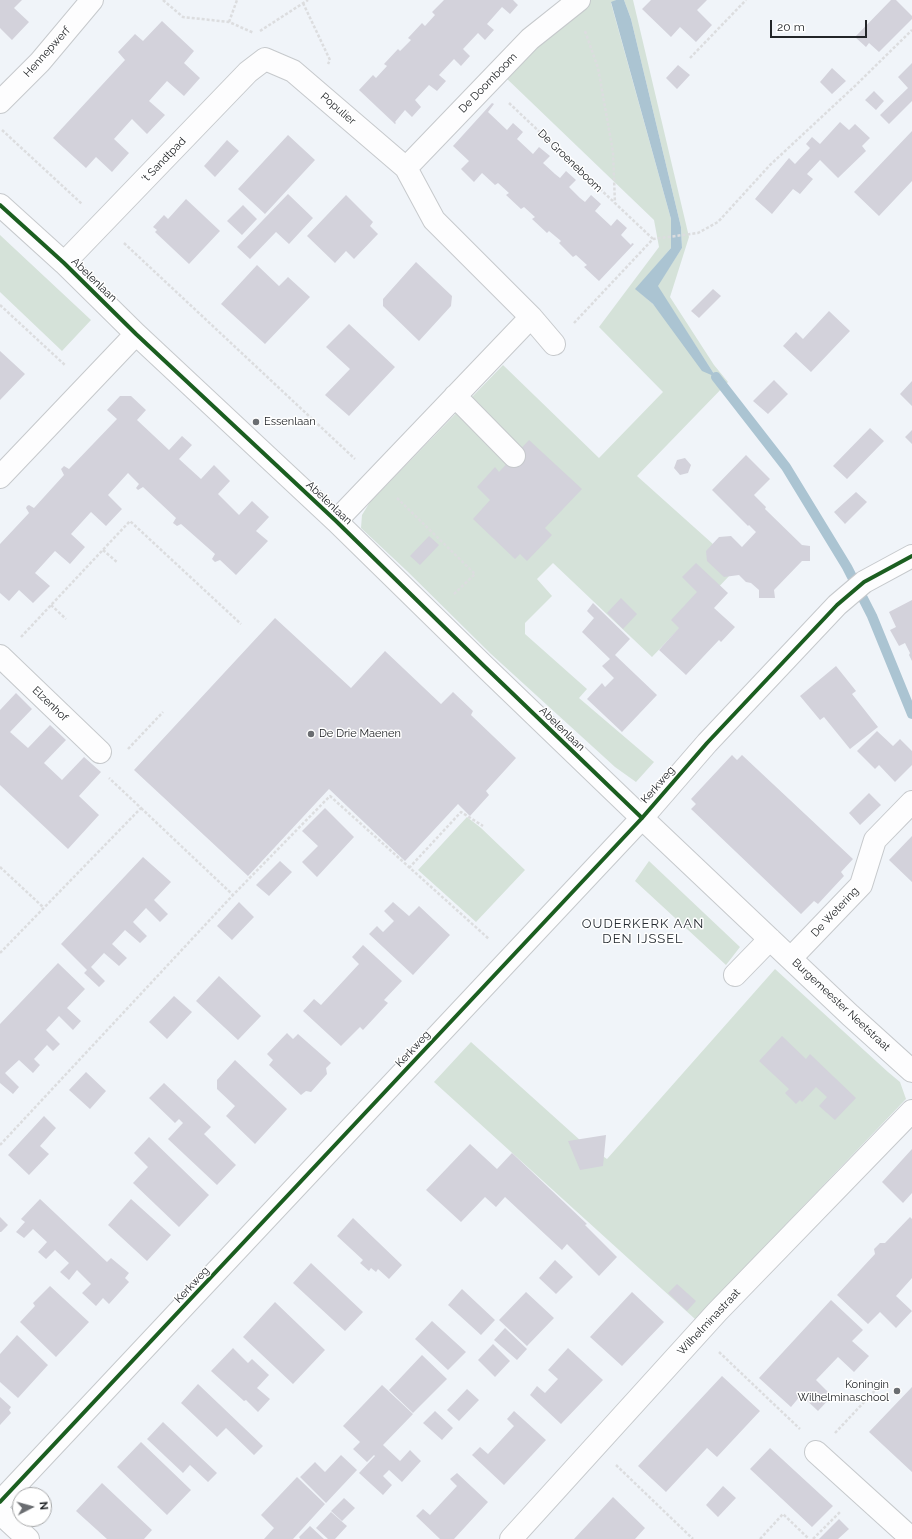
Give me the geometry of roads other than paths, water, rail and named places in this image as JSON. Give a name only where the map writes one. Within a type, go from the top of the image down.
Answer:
[{"type":"street","name":"Hennepwerf","points":[[0,102],[40,62],[92,0]]},
{"type":"street","name":"De Doornboom","points":[[406,168],[530,39],[578,2]]},
{"type":"street","name":"Populier","points":[[265,59],[293,71],[317,90],[406,168]]},
{"type":"street","name":"'t Sandtpad","points":[[64,264],[248,72],[265,59]]},
{"type":"street","points":[[406,168],[434,220],[531,317],[554,344]]},
{"type":"street","name":"Abelenlaan","points":[[0,205],[336,521],[642,818]]},
{"type":"street","name":"Abelenlaan","points":[[336,521],[531,317]]},
{"type":"street","points":[[0,477],[136,334]]},
{"type":"street","points":[[455,396],[514,456]]},
{"type":"street","name":"Kerkweg","points":[[0,1502],[642,818],[707,743],[837,605],[864,582],[912,556]]},
{"type":"street","name":"Elzenhof","points":[[1,657],[100,752]]},
{"type":"street","name":"De Wetering","points":[[791,958],[861,885],[875,840],[912,802]]},
{"type":"street","name":"Burgemeester Neetstraat","points":[[642,818],[850,1015],[912,1071]]},
{"type":"street","points":[[735,975],[770,939]]},
{"type":"street","name":"Wilhelminastraat","points":[[511,1539],[698,1333],[912,1112]]},
{"type":"street","points":[[816,1452],[912,1539]]},
{"type":"street","points":[[0,1513],[28,1539]]},
{"type":"water","points":[[616,0],[624,0],[631,19],[681,227],[682,248],[658,286],[716,377],[702,371],[653,304],[635,289],[671,248],[671,219],[611,2]]},
{"type":"waterway","points":[[716,377],[786,467],[847,567],[872,616],[912,714]]},
{"type":"place","name":"Essenlaan","points":[[256,422]]},
{"type":"place","name":"De Drie Maenen","points":[[311,734]]},
{"type":"place","name":"Koningin Wilhelminaschool","points":[[897,1391]]},
{"type":"district","name":"OUDERKERK AAN DEN IJSSEL","points":[[643,932]]}]
